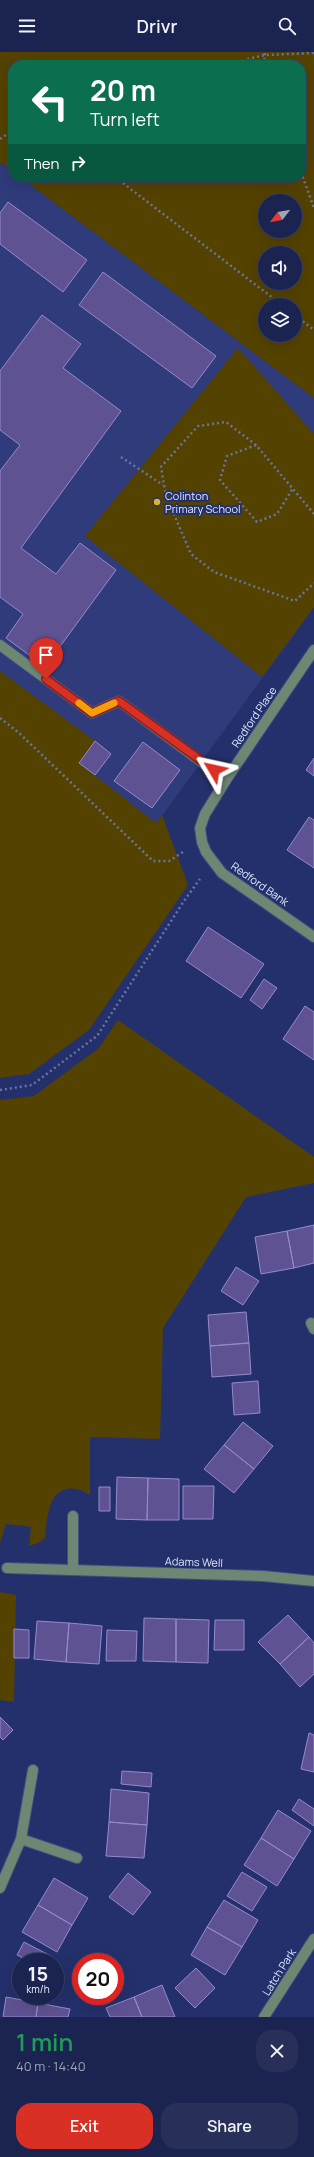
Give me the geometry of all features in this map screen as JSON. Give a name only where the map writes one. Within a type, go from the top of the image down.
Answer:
[{"type":"street","points":[[0,645],[92,713],[119,701],[226,780]]},
{"type":"street","name":"Redford Place","points":[[202,842],[200,828],[205,814],[226,780],[314,650]]},
{"type":"street","name":"Redford Bank","points":[[202,842],[213,863],[222,873],[314,937]]},
{"type":"street","points":[[73,1516],[73,1569]]},
{"type":"street","name":"Adams Well","points":[[7,1568],[263,1576],[314,1582]]},
{"type":"street","points":[[0,1888],[21,1839],[33,1770]]},
{"type":"street","points":[[21,1839],[77,1858]]},
{"type":"street","name":"Latch Park","points":[[264,2017],[314,1939]]},
{"type":"path","points":[[242,60],[265,54],[314,53]]},
{"type":"path","points":[[122,182],[273,298]]},
{"type":"path","points":[[305,182],[314,208]]},
{"type":"path","points":[[302,321],[314,330]]},
{"type":"path","points":[[314,514],[256,445],[226,422],[198,426],[161,467],[166,496],[191,554],[214,572],[295,601],[314,583]]},
{"type":"path","points":[[256,445],[227,456],[220,480],[257,522],[277,514],[293,488]]},
{"type":"path","points":[[121,457],[163,485]]},
{"type":"path","points":[[0,718],[18,732],[153,860],[169,861],[202,842]]},
{"type":"path","points":[[0,1090],[32,1085],[97,1036],[184,901],[213,863]]},
{"type":"shaded area","points":[[0,52],[314,52],[314,398],[27,182],[306,182],[306,60],[8,60],[8,167],[2,163],[0,165]]},
{"type":"shaded area","name":"Colinton Primary School","points":[[2,163],[8,167],[8,182],[27,182],[314,398],[314,607],[156,824],[79,763],[0,671],[0,165]]},
{"type":"shaded area","points":[[238,348],[314,434],[314,607],[262,677],[85,536]]},
{"type":"shaded area","points":[[0,671],[95,741],[79,763],[156,823],[162,815],[188,885],[89,1030],[29,1074],[0,1078]]},
{"type":"shaded area","points":[[118,1020],[314,1157],[314,1183],[246,1197],[163,1328],[160,1439],[90,1437],[90,1495],[82,1490],[67,1489],[54,1497],[48,1513],[45,1538],[38,1543],[29,1546],[31,1527],[6,1524],[0,1543],[0,1100],[34,1096],[99,1048]]},
{"type":"shaded area","points":[[0,1592],[16,1595],[14,1702],[0,1700]]},
{"type":"building","points":[[8,202],[87,260],[63,292],[0,244],[0,213]]},
{"type":"building","points":[[103,272],[216,356],[192,388],[79,305]]},
{"type":"building","points":[[42,315],[81,344],[63,368],[121,411],[21,548],[56,574],[80,543],[116,570],[45,667],[6,638],[23,614],[0,597],[0,471],[20,445],[0,430],[0,371]]},
{"type":"building","points":[[95,741],[111,754],[95,775],[79,763]]},
{"type":"building","points":[[143,742],[180,770],[152,808],[114,781]]},
{"type":"building","points":[[314,758],[314,776],[306,770]]},
{"type":"building","points":[[309,817],[314,820],[314,868],[287,850]]},
{"type":"building","points":[[208,927],[264,964],[241,998],[186,961]]},
{"type":"building","points":[[264,979],[277,988],[262,1009],[250,1000]]},
{"type":"building","points":[[305,1006],[314,1012],[314,1060],[283,1039]]},
{"type":"building","points":[[314,1225],[314,1263],[294,1268],[287,1231]]},
{"type":"building","points":[[287,1231],[294,1268],[261,1274],[255,1237]]},
{"type":"building","points":[[236,1267],[259,1281],[243,1305],[221,1291]]},
{"type":"building","points":[[246,1312],[249,1343],[210,1346],[208,1315]]},
{"type":"building","points":[[249,1343],[251,1374],[212,1377],[210,1346]]},
{"type":"building","points":[[258,1381],[260,1413],[234,1415],[232,1383]]},
{"type":"building","points":[[243,1422],[273,1446],[254,1469],[224,1445]]},
{"type":"building","points":[[224,1445],[254,1469],[234,1493],[204,1469]]},
{"type":"building","points":[[117,1477],[148,1478],[147,1520],[116,1519]]},
{"type":"building","points":[[148,1478],[179,1479],[179,1520],[147,1520]]},
{"type":"building","points":[[183,1486],[214,1486],[213,1519],[183,1519]]},
{"type":"building","points":[[99,1487],[110,1487],[110,1511],[99,1511]]},
{"type":"building","points":[[288,1615],[309,1637],[280,1664],[258,1642]]},
{"type":"building","points":[[144,1618],[176,1619],[176,1662],[143,1661]]},
{"type":"building","points":[[176,1619],[209,1620],[208,1663],[176,1662]]},
{"type":"building","points":[[215,1620],[244,1620],[244,1650],[214,1650]]},
{"type":"building","points":[[37,1621],[69,1623],[66,1662],[34,1659]]},
{"type":"building","points":[[69,1623],[102,1626],[99,1664],[66,1662]]},
{"type":"building","points":[[14,1629],[29,1630],[29,1658],[14,1658]]},
{"type":"building","points":[[107,1630],[137,1631],[136,1661],[106,1661]]},
{"type":"building","points":[[309,1637],[314,1643],[314,1674],[300,1687],[280,1664]]},
{"type":"building","points":[[0,1717],[13,1730],[3,1740],[0,1737]]},
{"type":"building","points":[[309,1733],[314,1735],[314,1772],[301,1769]]},
{"type":"building","points":[[122,1771],[152,1773],[151,1787],[121,1784]]},
{"type":"building","points":[[111,1789],[149,1793],[147,1825],[109,1822]]},
{"type":"building","points":[[299,1799],[314,1809],[314,1826],[292,1810]]},
{"type":"building","points":[[278,1810],[311,1831],[294,1859],[261,1838]]},
{"type":"building","points":[[109,1822],[147,1825],[144,1858],[106,1856]]},
{"type":"building","points":[[261,1838],[294,1859],[277,1886],[244,1865]]},
{"type":"building","points":[[242,1872],[267,1887],[252,1911],[227,1896]]},
{"type":"building","points":[[128,1873],[151,1892],[133,1915],[109,1897]]},
{"type":"building","points":[[54,1878],[88,1898],[72,1925],[38,1905]]},
{"type":"building","points":[[224,1900],[258,1920],[242,1947],[207,1927]]},
{"type":"building","points":[[38,1905],[72,1925],[57,1952],[22,1932]]},
{"type":"building","points":[[207,1927],[242,1947],[225,1975],[191,1955]]},
{"type":"building","points":[[24,1942],[45,1953],[18,1953]]},
{"type":"building","points":[[196,1968],[215,1988],[195,2008],[175,1988]]},
{"type":"building","points":[[162,1985],[175,2017],[142,2017],[134,1997]]},
{"type":"building","points":[[6,1997],[12,1998],[12,2005],[38,2005],[36,2017],[3,2017]]},
{"type":"building","points":[[134,1997],[142,2017],[110,2017],[106,2008],[114,2005],[124,2005],[124,2001]]},
{"type":"building","points":[[38,2005],[49,2005],[70,2009],[68,2017],[36,2017]]},
{"type":"slow traffic","points":[[79,703],[92,713],[114,703]]},
{"type":"place","name":"Colinton Primary School","points":[[157,502]]},
{"type":"route","points":[[46,679],[92,713],[119,701],[214,770]]}]
